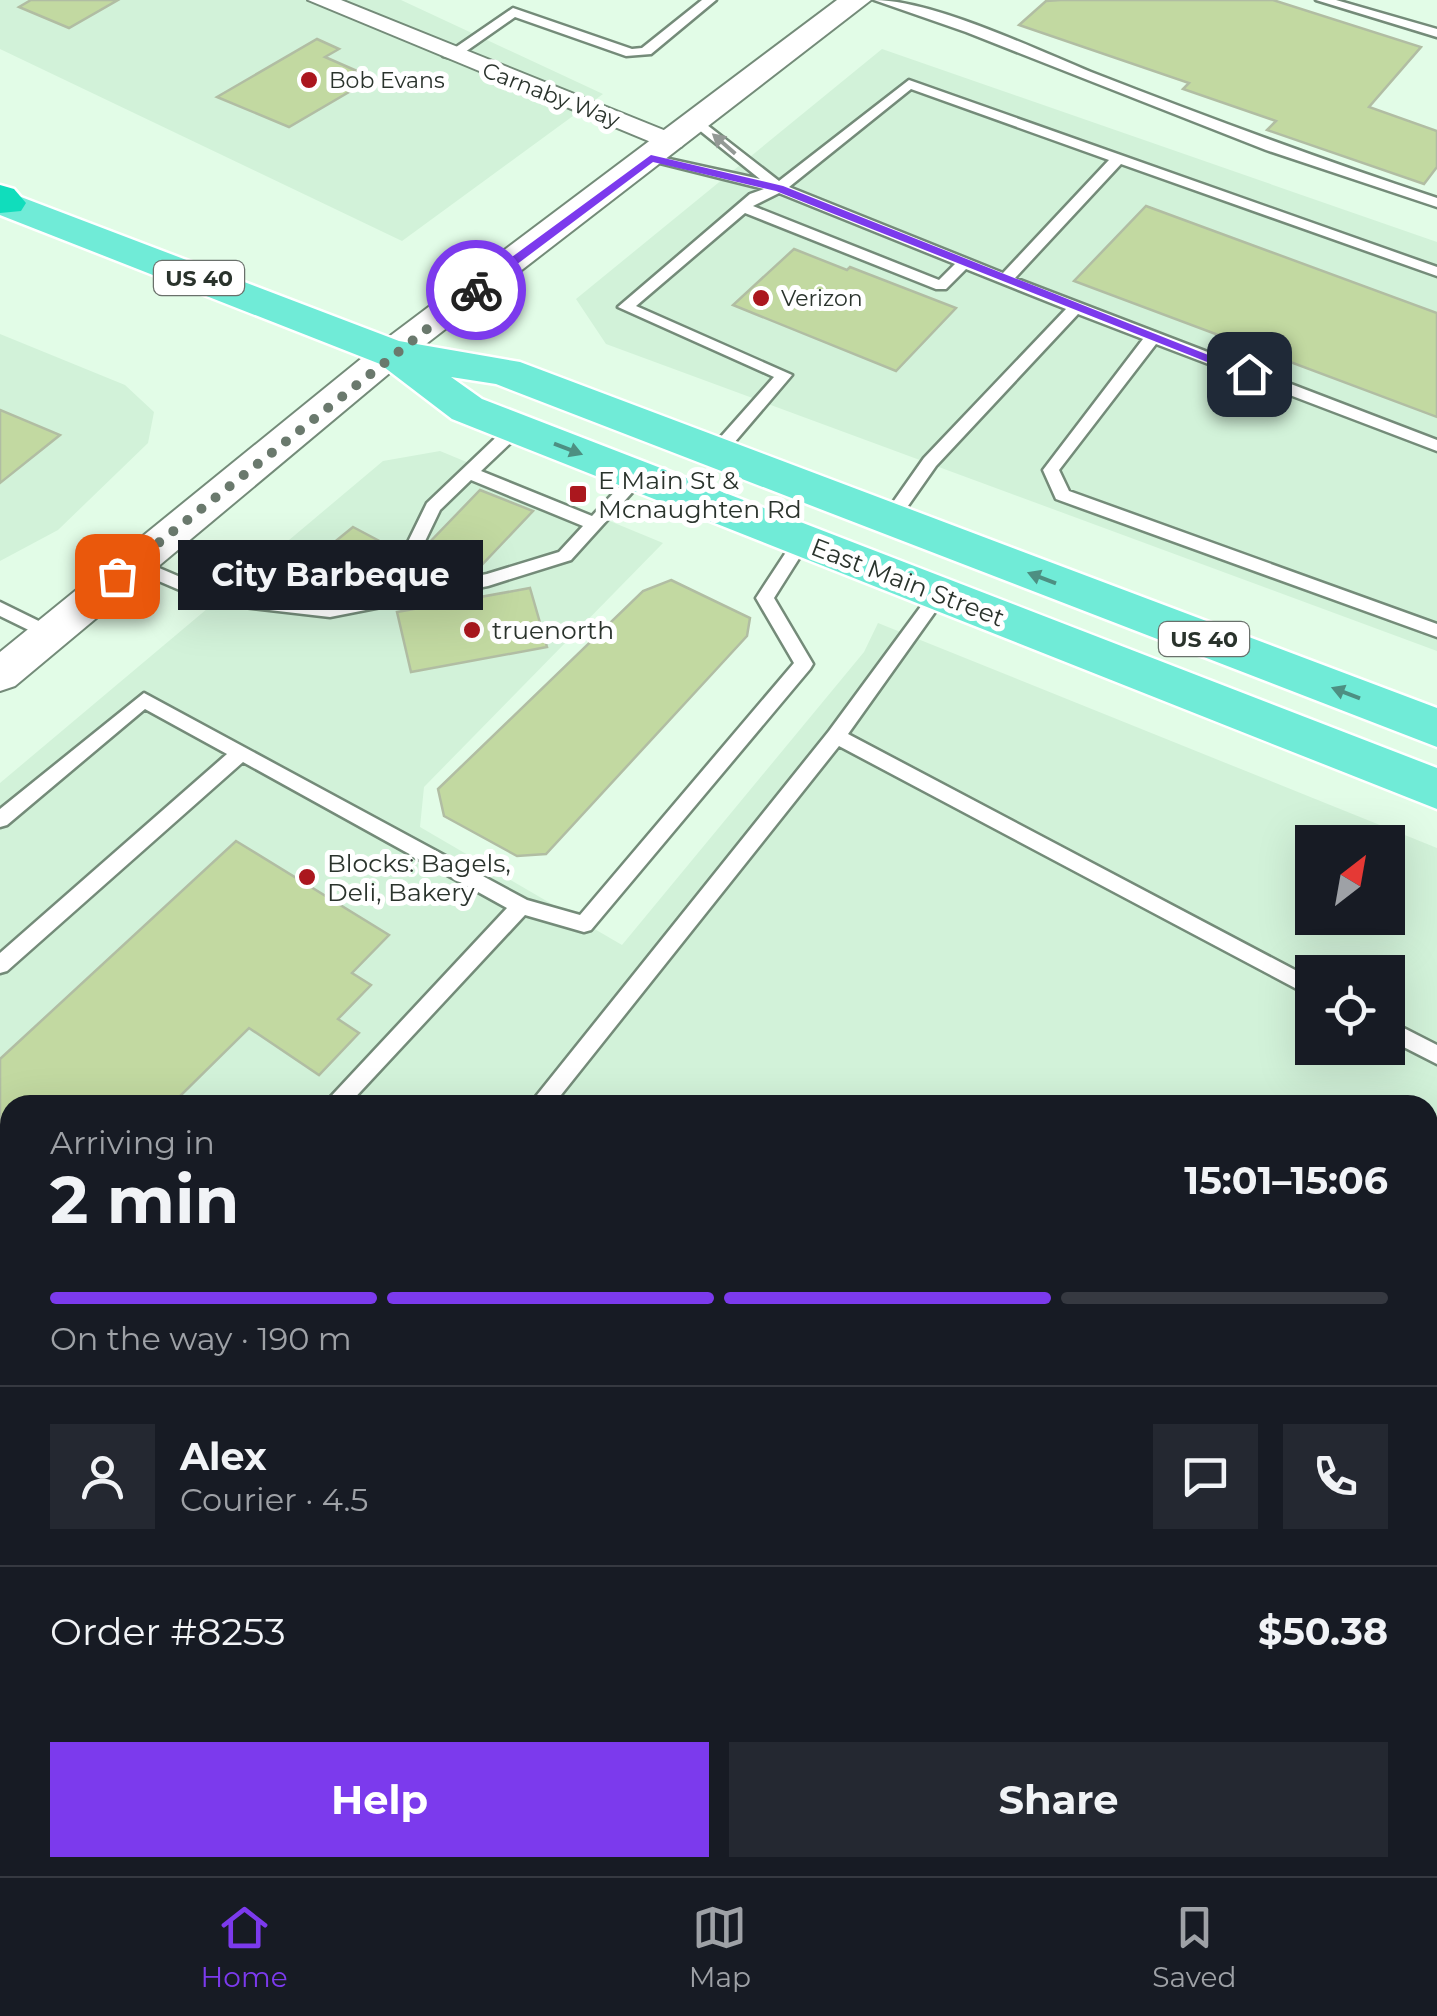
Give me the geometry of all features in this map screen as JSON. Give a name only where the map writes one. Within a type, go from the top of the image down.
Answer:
[{"type":"main road","name":"East Main Street","points":[[2,200],[391,353],[505,372],[1437,728]]},
{"type":"main road","name":"East Main Street","points":[[391,353],[467,408],[1437,789]]},
{"type":"street","name":"Carnaby Way","points":[[320,0],[450,56],[674,141]]},
{"type":"street","points":[[0,674],[391,353],[856,0]]},
{"type":"lane","points":[[499,0],[513,12],[631,53],[646,51],[710,0]]},
{"type":"lane","points":[[880,0],[971,29],[1271,147],[1437,203]]},
{"type":"lane","points":[[1322,0],[1437,32]]},
{"type":"lane","points":[[450,56],[513,12]]},
{"type":"lane","points":[[716,453],[784,375],[626,307],[744,207],[779,188],[908,84],[1437,272]]},
{"type":"lane","points":[[674,141],[779,188]]},
{"type":"lane","points":[[674,141],[779,188],[1076,308],[1437,446]]},
{"type":"lane","points":[[1006,279],[1118,158]]},
{"type":"lane","points":[[744,207],[942,286],[964,263]]},
{"type":"lane","points":[[890,520],[930,462],[1076,308]]},
{"type":"lane","points":[[1153,337],[1051,470],[1062,495],[1437,632]]},
{"type":"lane","points":[[388,600],[433,507],[516,428]]},
{"type":"lane","points":[[470,472],[594,524]]},
{"type":"lane","points":[[132,563],[210,597],[330,611],[488,580],[564,556],[639,476]]},
{"type":"lane","points":[[0,820],[144,700],[521,906],[584,924],[804,664],[766,598],[802,541]]},
{"type":"lane","points":[[548,1095],[836,736],[939,594]]},
{"type":"lane","points":[[0,608],[49,633]]},
{"type":"lane","points":[[836,736],[1295,981]]},
{"type":"lane","points":[[0,965],[241,753]]},
{"type":"lane","points":[[343,1095],[521,906]]},
{"type":"lane","points":[[1405,1038],[1437,1054]]},
{"type":"shaded area","points":[[0,0],[401,0],[603,94],[402,241],[0,49]]},
{"type":"shaded area","points":[[882,49],[1437,242],[1437,651],[606,344],[576,299]]},
{"type":"shaded area","points":[[0,334],[125,385],[154,412],[148,443],[58,530],[0,561]]},
{"type":"shaded area","points":[[440,451],[663,543],[424,787],[420,827],[622,945],[864,652],[878,623],[1380,825],[1295,825],[1295,935],[1405,935],[1405,835],[1437,848],[1437,1095],[0,1095],[0,783],[383,461]]},
{"type":"building","points":[[31,0],[118,0],[69,28],[19,7]]},
{"type":"building","points":[[1273,0],[1421,47],[1369,107],[1437,131],[1437,167],[1424,184],[1267,130],[1276,121],[1183,89],[1189,83],[1019,25],[1046,1]]},
{"type":"building","name":"Bob Evans","points":[[317,39],[339,49],[325,57],[373,78],[289,127],[217,97]]},
{"type":"building","points":[[1146,206],[1437,313],[1437,417],[1074,281]]},
{"type":"building","points":[[794,249],[956,308],[896,371],[733,305]]},
{"type":"building","points":[[0,410],[60,435],[0,483]]},
{"type":"building","points":[[480,490],[533,511],[477,570],[424,548]]},
{"type":"building","points":[[353,527],[385,544],[338,584],[305,566]]},
{"type":"building","points":[[671,580],[750,618],[747,636],[546,854],[517,856],[444,816],[438,789],[643,591]]},
{"type":"building","name":"truenorth","points":[[530,588],[547,647],[411,672],[397,612]]},
{"type":"building","points":[[236,841],[389,935],[352,973],[371,985],[338,1019],[359,1033],[319,1075],[249,1028],[181,1095],[0,1095],[0,1059]]},
{"type":"way so far","points":[[117,576],[391,353],[476,290]]},
{"type":"place","name":"Bob Evans","points":[[309,80]]},
{"type":"place","name":"Verizon","points":[[761,298]]},
{"type":"place","name":"E Main St & Mcnaughten Rd","points":[[578,494]]},
{"type":"place","name":"City Barbeque","points":[[117,576]]},
{"type":"place","name":"truenorth","points":[[472,630]]},
{"type":"place","name":"Blocks: Bagels, Deli, Bakery","points":[[307,877]]},
{"type":"route","points":[[476,290],[651,158],[779,188],[1249,374]]}]
